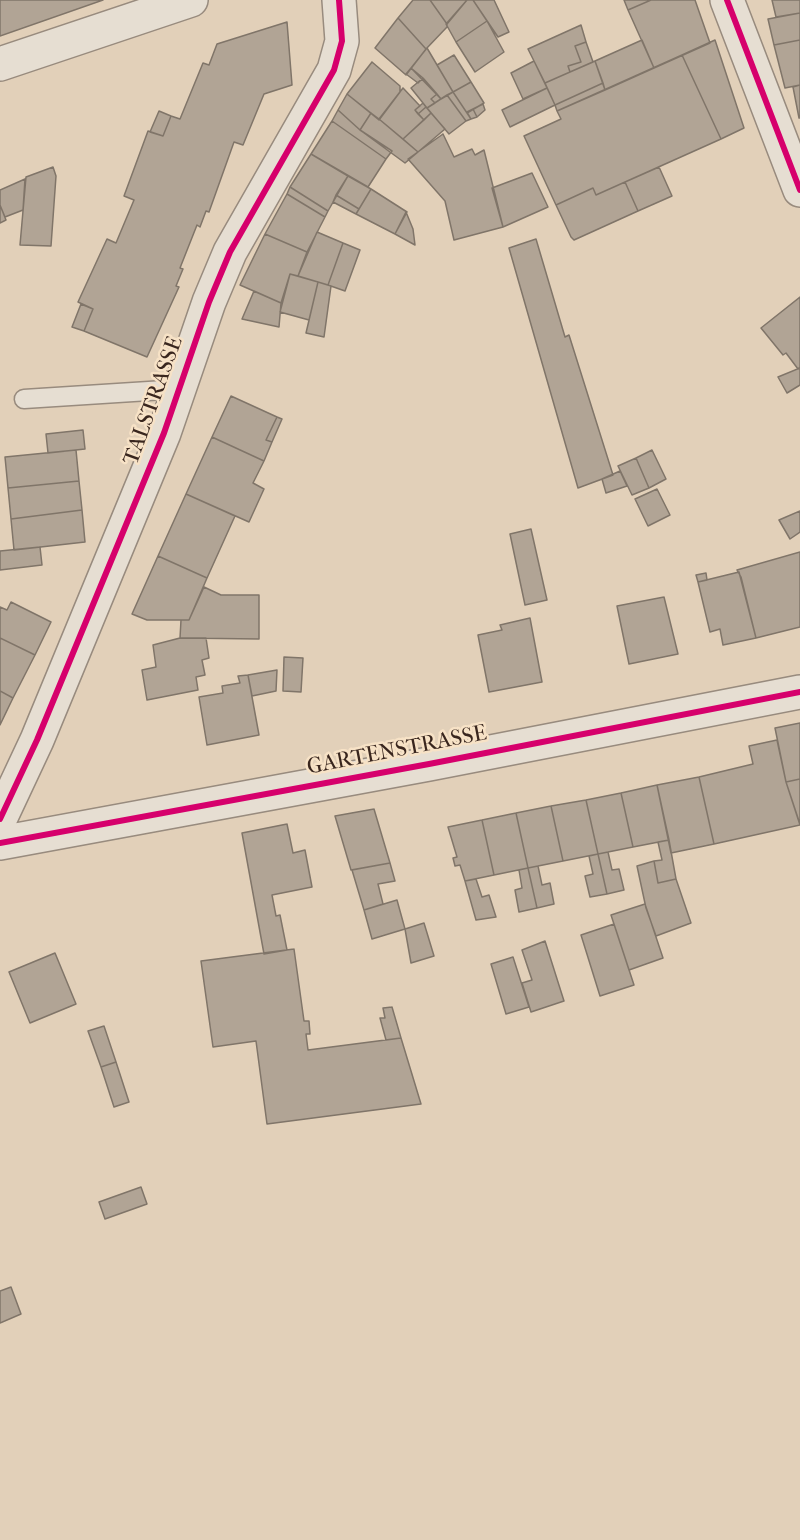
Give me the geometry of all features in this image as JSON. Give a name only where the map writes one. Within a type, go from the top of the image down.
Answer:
[{"type":"street","points":[[0,64],[191,0]]},
{"type":"street","name":"TALSTRASSE","points":[[0,819],[62,682],[180,389],[209,302],[230,252],[334,70],[342,41],[339,0]]},
{"type":"street","points":[[727,0],[800,190]]},
{"type":"street","name":"GARTENSTRASSE","points":[[0,843],[429,764],[800,692]]},
{"type":"lane","points":[[24,399],[180,389]]},
{"type":"building","points":[[0,0],[103,0],[0,36]]},
{"type":"building","points":[[413,0],[430,0],[447,24],[447,27],[426,49],[398,18]]},
{"type":"building","points":[[430,0],[467,0],[447,24]]},
{"type":"building","points":[[467,0],[473,0],[487,21],[456,42],[446,24]]},
{"type":"building","points":[[473,0],[494,0],[509,32],[498,37]]},
{"type":"building","points":[[624,0],[651,0],[628,10]]},
{"type":"building","points":[[651,0],[695,0],[710,43],[654,68],[628,10]]},
{"type":"building","points":[[772,0],[800,0],[800,13],[776,17]]},
{"type":"building","points":[[800,13],[800,40],[774,45],[768,19]]},
{"type":"building","points":[[398,18],[426,49],[406,75],[375,48]]},
{"type":"building","points":[[487,21],[504,52],[475,72],[456,42]]},
{"type":"building","points":[[287,22],[292,85],[264,94],[243,145],[234,142],[209,212],[206,211],[200,227],[197,225],[180,268],[183,269],[176,286],[179,287],[147,357],[84,331],[93,309],[78,302],[107,239],[116,243],[134,200],[124,196],[148,131],[163,136],[171,116],[180,119],[203,63],[209,65],[217,44]]},
{"type":"building","points":[[581,25],[586,42],[575,46],[581,62],[568,66],[570,72],[545,83],[528,49]]},
{"type":"building","points":[[642,40],[654,68],[605,90],[595,61]]},
{"type":"building","points":[[715,40],[744,128],[721,139],[682,55]]},
{"type":"building","points":[[800,40],[800,85],[785,88],[774,45]]},
{"type":"building","points":[[586,42],[593,62],[570,72],[568,66],[581,62],[575,46]]},
{"type":"building","points":[[427,48],[453,92],[441,99],[411,68]]},
{"type":"building","points":[[454,55],[471,82],[453,92],[437,65]]},
{"type":"building","points":[[682,55],[721,139],[596,195],[593,188],[556,205],[524,136],[561,119],[557,111]]},
{"type":"building","points":[[534,61],[547,88],[523,99],[511,73]]},
{"type":"building","points":[[595,61],[603,83],[555,105],[545,83]]},
{"type":"building","points":[[372,62],[400,86],[400,92],[379,120],[347,94]]},
{"type":"building","points":[[411,68],[423,78],[418,83],[406,74]]},
{"type":"building","points":[[423,78],[437,94],[431,99],[435,103],[427,108],[411,88]]},
{"type":"building","points":[[471,82],[484,103],[467,113],[453,92]]},
{"type":"building","points":[[603,83],[605,90],[557,111],[555,105]]},
{"type":"building","points":[[800,85],[800,118],[799,118],[793,87]]},
{"type":"building","points":[[403,88],[420,106],[415,110],[424,120],[403,139],[379,119]]},
{"type":"building","points":[[547,88],[555,105],[510,127],[502,110]]},
{"type":"building","points":[[453,92],[471,119],[466,121],[447,95]]},
{"type":"building","points":[[347,94],[371,113],[360,130],[338,110]]},
{"type":"building","points":[[437,94],[441,99],[435,103],[431,99]]},
{"type":"building","points":[[447,95],[466,121],[449,134],[427,108]]},
{"type":"building","points":[[423,103],[426,107],[418,114],[415,110]]},
{"type":"building","points":[[483,104],[485,110],[477,117],[473,109]]},
{"type":"building","points":[[426,107],[431,113],[424,120],[418,114]]},
{"type":"building","points":[[473,109],[477,117],[471,119],[467,112]]},
{"type":"building","points":[[338,110],[360,130],[392,151],[386,159],[332,121]]},
{"type":"building","points":[[159,111],[171,116],[163,136],[150,132]]},
{"type":"building","points":[[371,113],[418,152],[405,163],[360,130]]},
{"type":"building","points":[[431,113],[445,129],[418,152],[403,139]]},
{"type":"building","points":[[332,121],[386,159],[368,187],[311,154]]},
{"type":"building","points":[[443,134],[454,157],[472,149],[475,155],[484,150],[503,227],[454,240],[445,201],[408,159]]},
{"type":"building","points":[[311,154],[348,176],[328,211],[290,187]]},
{"type":"building","points":[[53,167],[56,176],[51,246],[20,245],[26,177]]},
{"type":"building","points":[[659,167],[672,196],[638,211],[625,182]]},
{"type":"building","points":[[532,173],[548,207],[503,227],[492,188]]},
{"type":"building","points":[[348,176],[371,189],[359,209],[336,195]]},
{"type":"building","points":[[25,179],[23,210],[5,217],[0,205],[0,190]]},
{"type":"building","points":[[625,182],[638,211],[574,240],[556,205],[593,188],[596,195]]},
{"type":"building","points":[[290,187],[328,211],[325,217],[287,194]]},
{"type":"building","points":[[371,189],[407,212],[395,234],[356,214]]},
{"type":"building","points":[[287,194],[325,217],[307,252],[265,234]]},
{"type":"building","points":[[336,195],[359,209],[356,214],[333,202]]},
{"type":"building","points":[[0,205],[6,220],[0,223]]},
{"type":"building","points":[[406,212],[413,229],[415,245],[395,234]]},
{"type":"building","points":[[317,232],[343,243],[328,285],[298,276]]},
{"type":"building","points":[[265,234],[307,252],[298,276],[290,274],[281,303],[240,285]]},
{"type":"building","points":[[536,239],[565,337],[569,335],[613,475],[578,488],[509,248]]},
{"type":"building","points":[[343,243],[360,250],[345,291],[328,285]]},
{"type":"building","points":[[290,274],[318,282],[309,320],[280,312]]},
{"type":"building","points":[[318,282],[331,286],[324,337],[306,333]]},
{"type":"building","points":[[254,291],[281,303],[279,327],[242,319]]},
{"type":"building","points":[[800,297],[800,367],[798,369],[786,353],[783,355],[761,328]]},
{"type":"building","points":[[81,304],[93,309],[84,331],[72,327]]},
{"type":"building","points":[[800,368],[800,385],[787,393],[778,377]]},
{"type":"building","points":[[231,396],[277,417],[266,440],[272,442],[264,461],[212,437]]},
{"type":"building","points":[[277,417],[282,419],[272,442],[266,440]]},
{"type":"building","points":[[83,430],[85,449],[48,453],[46,434]]},
{"type":"building","points":[[212,437],[264,461],[253,483],[264,489],[249,522],[186,494]]},
{"type":"building","points":[[76,450],[79,481],[8,488],[5,457]]},
{"type":"building","points":[[652,450],[666,479],[649,488],[636,458]]},
{"type":"building","points":[[636,458],[649,488],[632,495],[618,466]]},
{"type":"building","points":[[620,471],[627,486],[606,493],[602,479]]},
{"type":"building","points":[[79,481],[82,510],[11,519],[8,488]]},
{"type":"building","points":[[657,489],[670,515],[648,526],[635,499]]},
{"type":"building","points":[[186,494],[235,516],[207,578],[158,556]]},
{"type":"building","points":[[82,510],[85,542],[14,550],[11,519]]},
{"type":"building","points":[[800,511],[800,532],[790,539],[779,520]]},
{"type":"building","points":[[531,529],[547,600],[525,605],[510,534]]},
{"type":"building","points":[[40,547],[42,565],[0,570],[0,551]]},
{"type":"building","points":[[800,552],[800,627],[756,638],[741,577],[737,570]]},
{"type":"building","points":[[158,556],[207,578],[189,620],[147,620],[132,614]]},
{"type":"building","points":[[739,572],[756,638],[723,645],[720,629],[710,632],[698,582]]},
{"type":"building","points":[[706,573],[707,580],[698,582],[696,575]]},
{"type":"building","points":[[204,587],[221,595],[259,595],[259,639],[180,638],[181,620],[189,620]]},
{"type":"building","points":[[664,597],[678,654],[629,664],[617,606]]},
{"type":"building","points":[[11,602],[51,622],[35,655],[0,638],[0,607],[7,610]]},
{"type":"building","points":[[530,618],[542,682],[489,692],[478,635],[502,630],[500,625]]},
{"type":"building","points":[[0,638],[35,655],[13,698],[0,691]]},
{"type":"building","points":[[180,638],[206,638],[209,658],[202,660],[205,675],[196,677],[198,690],[147,700],[142,670],[156,667],[153,645]]},
{"type":"building","points":[[284,657],[303,658],[301,692],[283,691]]},
{"type":"building","points":[[277,670],[276,691],[252,696],[248,675]]},
{"type":"building","points":[[248,675],[259,735],[207,745],[199,697],[223,693],[222,686],[240,683],[238,676]]},
{"type":"building","points":[[0,691],[13,698],[0,725]]},
{"type":"building","points":[[800,723],[800,779],[786,782],[775,728]]},
{"type":"building","points":[[777,740],[786,782],[800,825],[714,844],[699,777],[753,764],[749,746]]},
{"type":"building","points":[[699,777],[714,844],[671,853],[657,785]]},
{"type":"building","points":[[800,779],[800,824],[786,782]]},
{"type":"building","points":[[657,785],[669,840],[633,847],[621,793]]},
{"type":"building","points":[[621,793],[633,847],[598,854],[586,800]]},
{"type":"building","points":[[586,800],[598,854],[563,861],[551,806]]},
{"type":"building","points":[[551,806],[563,861],[528,868],[516,813]]},
{"type":"building","points":[[374,809],[390,863],[351,870],[335,816]]},
{"type":"building","points":[[516,813],[528,868],[494,875],[482,820]]},
{"type":"building","points":[[482,820],[494,875],[465,881],[460,865],[455,866],[453,858],[457,857],[448,827]]},
{"type":"building","points":[[287,824],[293,853],[305,850],[312,887],[272,895],[276,916],[280,915],[287,950],[264,954],[242,833]]},
{"type":"building","points":[[669,840],[676,879],[658,883],[654,861],[662,860],[658,842]]},
{"type":"building","points":[[608,852],[612,870],[619,869],[624,890],[607,894],[598,854]]},
{"type":"building","points":[[598,854],[607,894],[590,897],[585,876],[593,874],[589,856]]},
{"type":"building","points":[[654,861],[658,883],[676,879],[691,923],[656,936],[646,908],[637,866]]},
{"type":"building","points":[[390,863],[395,881],[378,884],[383,904],[364,910],[352,870]]},
{"type":"building","points":[[538,866],[542,885],[550,883],[554,904],[537,908],[528,868]]},
{"type":"building","points":[[528,868],[537,908],[519,912],[515,890],[522,888],[519,870]]},
{"type":"building","points":[[476,879],[482,897],[489,895],[496,917],[476,920],[465,881]]},
{"type":"building","points":[[397,900],[405,929],[372,939],[364,910]]},
{"type":"building","points":[[645,904],[663,958],[629,970],[611,915]]},
{"type":"building","points":[[424,923],[434,956],[411,963],[405,929]]},
{"type":"building","points":[[614,924],[634,985],[600,996],[581,935]]},
{"type":"building","points":[[545,941],[564,1001],[531,1012],[522,983],[532,980],[522,950]]},
{"type":"building","points":[[294,949],[304,1021],[309,1021],[310,1034],[306,1034],[308,1050],[401,1038],[421,1104],[267,1124],[256,1041],[213,1047],[201,961]]},
{"type":"building","points":[[55,953],[76,1004],[30,1023],[9,972]]},
{"type":"building","points":[[513,957],[529,1007],[506,1014],[491,964]]},
{"type":"building","points":[[392,1007],[401,1038],[386,1040],[380,1018],[385,1018],[383,1008]]},
{"type":"building","points":[[104,1026],[116,1062],[101,1067],[88,1031]]},
{"type":"building","points":[[116,1062],[129,1102],[114,1107],[101,1067]]},
{"type":"building","points":[[141,1187],[147,1204],[105,1219],[99,1202]]},
{"type":"building","points":[[11,1287],[21,1314],[0,1323],[0,1291]]},
{"type":"cycle path","points":[[0,819],[37,740],[164,433],[209,302],[230,252],[334,70],[342,41],[339,0]]},
{"type":"cycle path","points":[[727,0],[800,190]]},
{"type":"cycle path","points":[[0,843],[429,764],[800,692]]}]
